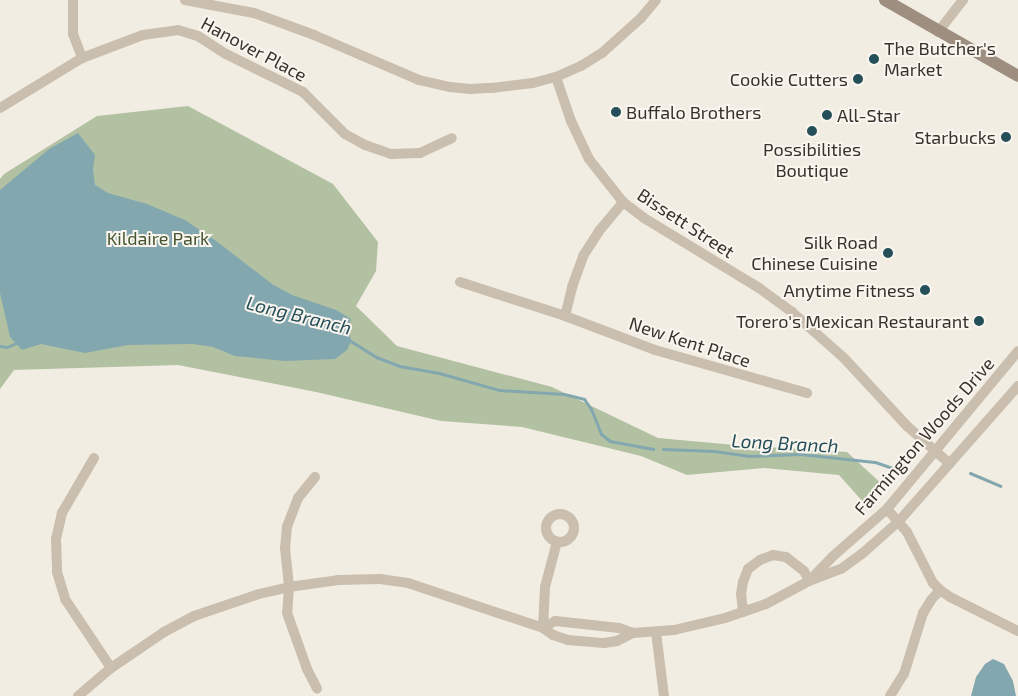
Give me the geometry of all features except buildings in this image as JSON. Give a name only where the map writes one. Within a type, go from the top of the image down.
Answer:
[{"type":"main road","points":[[884,0],[1018,76]]},
{"type":"street","points":[[73,0],[73,34],[82,58]]},
{"type":"street","points":[[185,0],[254,13],[284,23],[396,72],[436,85],[492,88],[556,77],[602,53],[641,18],[656,0]]},
{"type":"street","points":[[938,32],[963,0]]},
{"type":"street","name":"Hanover Place","points":[[1,106],[82,58],[143,35],[178,30],[198,36],[226,54],[303,92],[345,134],[372,147],[391,154],[420,153],[452,138]]},
{"type":"street","name":"Bissett Street","points":[[556,77],[571,121],[589,160],[623,202],[644,218],[759,288],[792,312],[820,335],[907,426],[950,464]]},
{"type":"street","points":[[565,316],[582,256],[599,230],[623,202]]},
{"type":"street","name":"New Kent Place","points":[[460,282],[565,316],[655,350],[807,394]]},
{"type":"street","name":"Farmington Woods Drive","points":[[809,581],[832,557],[887,509],[1018,350]]},
{"type":"street","name":"Farmington Woods Drive","points":[[543,628],[555,621],[618,628],[633,633],[656,632],[696,625],[743,612],[792,592],[809,581],[841,569],[874,544],[899,521],[1018,386]]},
{"type":"street","points":[[94,458],[62,513],[56,539],[57,572],[64,599],[111,668]]},
{"type":"street","points":[[315,477],[298,498],[288,526],[285,548],[289,587],[287,613],[307,668],[317,689]]},
{"type":"street","points":[[887,509],[899,521],[933,582],[940,590],[1018,631]]},
{"type":"street","points":[[543,628],[545,587],[557,542]]},
{"type":"street","points":[[743,612],[742,594],[748,569],[760,560],[774,556],[786,556],[804,571],[809,581]]},
{"type":"street","name":"Farmington Woods Drive","points":[[78,696],[111,668],[164,632],[194,616],[234,602],[289,587],[338,580],[394,580],[543,628],[553,635],[568,640],[592,642],[617,641],[633,633]]},
{"type":"street","points":[[890,696],[904,674],[923,614],[931,600],[940,590]]},
{"type":"street","points":[[656,632],[664,696]]},
{"type":"green space","name":"Kildaire Park","points":[[188,106],[333,184],[378,242],[376,271],[356,306],[397,346],[552,387],[658,438],[847,452],[883,485],[864,503],[839,475],[764,468],[687,475],[641,456],[522,427],[441,421],[316,392],[178,365],[14,370],[0,389],[0,179],[4,174],[97,116]]},
{"type":"water","points":[[78,133],[95,155],[93,170],[95,185],[108,193],[147,204],[185,220],[215,240],[272,284],[292,295],[336,310],[351,319],[348,327],[351,341],[347,350],[335,359],[285,361],[235,356],[213,347],[193,344],[128,345],[85,353],[41,344],[22,350],[10,337],[0,293],[0,190],[49,149]]},
{"type":"water","points":[[993,659],[1004,664],[1013,681],[1016,696],[971,696],[976,677],[985,664]]},
{"type":"waterway","name":"Long Branch","points":[[349,340],[376,357],[399,366],[439,373],[499,390],[564,394],[584,399],[591,409],[601,434],[610,441],[653,449]]},
{"type":"waterway","name":"Long Branch","points":[[0,346],[7,347],[18,342]]},
{"type":"waterway","name":"Long Branch","points":[[663,449],[714,451],[748,456],[800,454],[875,462],[904,472]]},
{"type":"waterway","name":"Long Branch","points":[[970,473],[1000,486]]},
{"type":"place","name":"The Butcher's Market","points":[[874,59]]},
{"type":"place","name":"Cookie Cutters","points":[[858,79]]},
{"type":"place","name":"Buffalo Brothers","points":[[616,112]]},
{"type":"place","name":"All-Star","points":[[827,115]]},
{"type":"place","name":"Possibilities Boutique","points":[[812,131]]},
{"type":"place","name":"Starbucks","points":[[1006,137]]},
{"type":"place","name":"Silk Road Chinese Cuisine","points":[[888,253]]},
{"type":"place","name":"Anytime Fitness","points":[[925,290]]},
{"type":"place","name":"Torero's Mexican Restaurant","points":[[979,321]]}]
